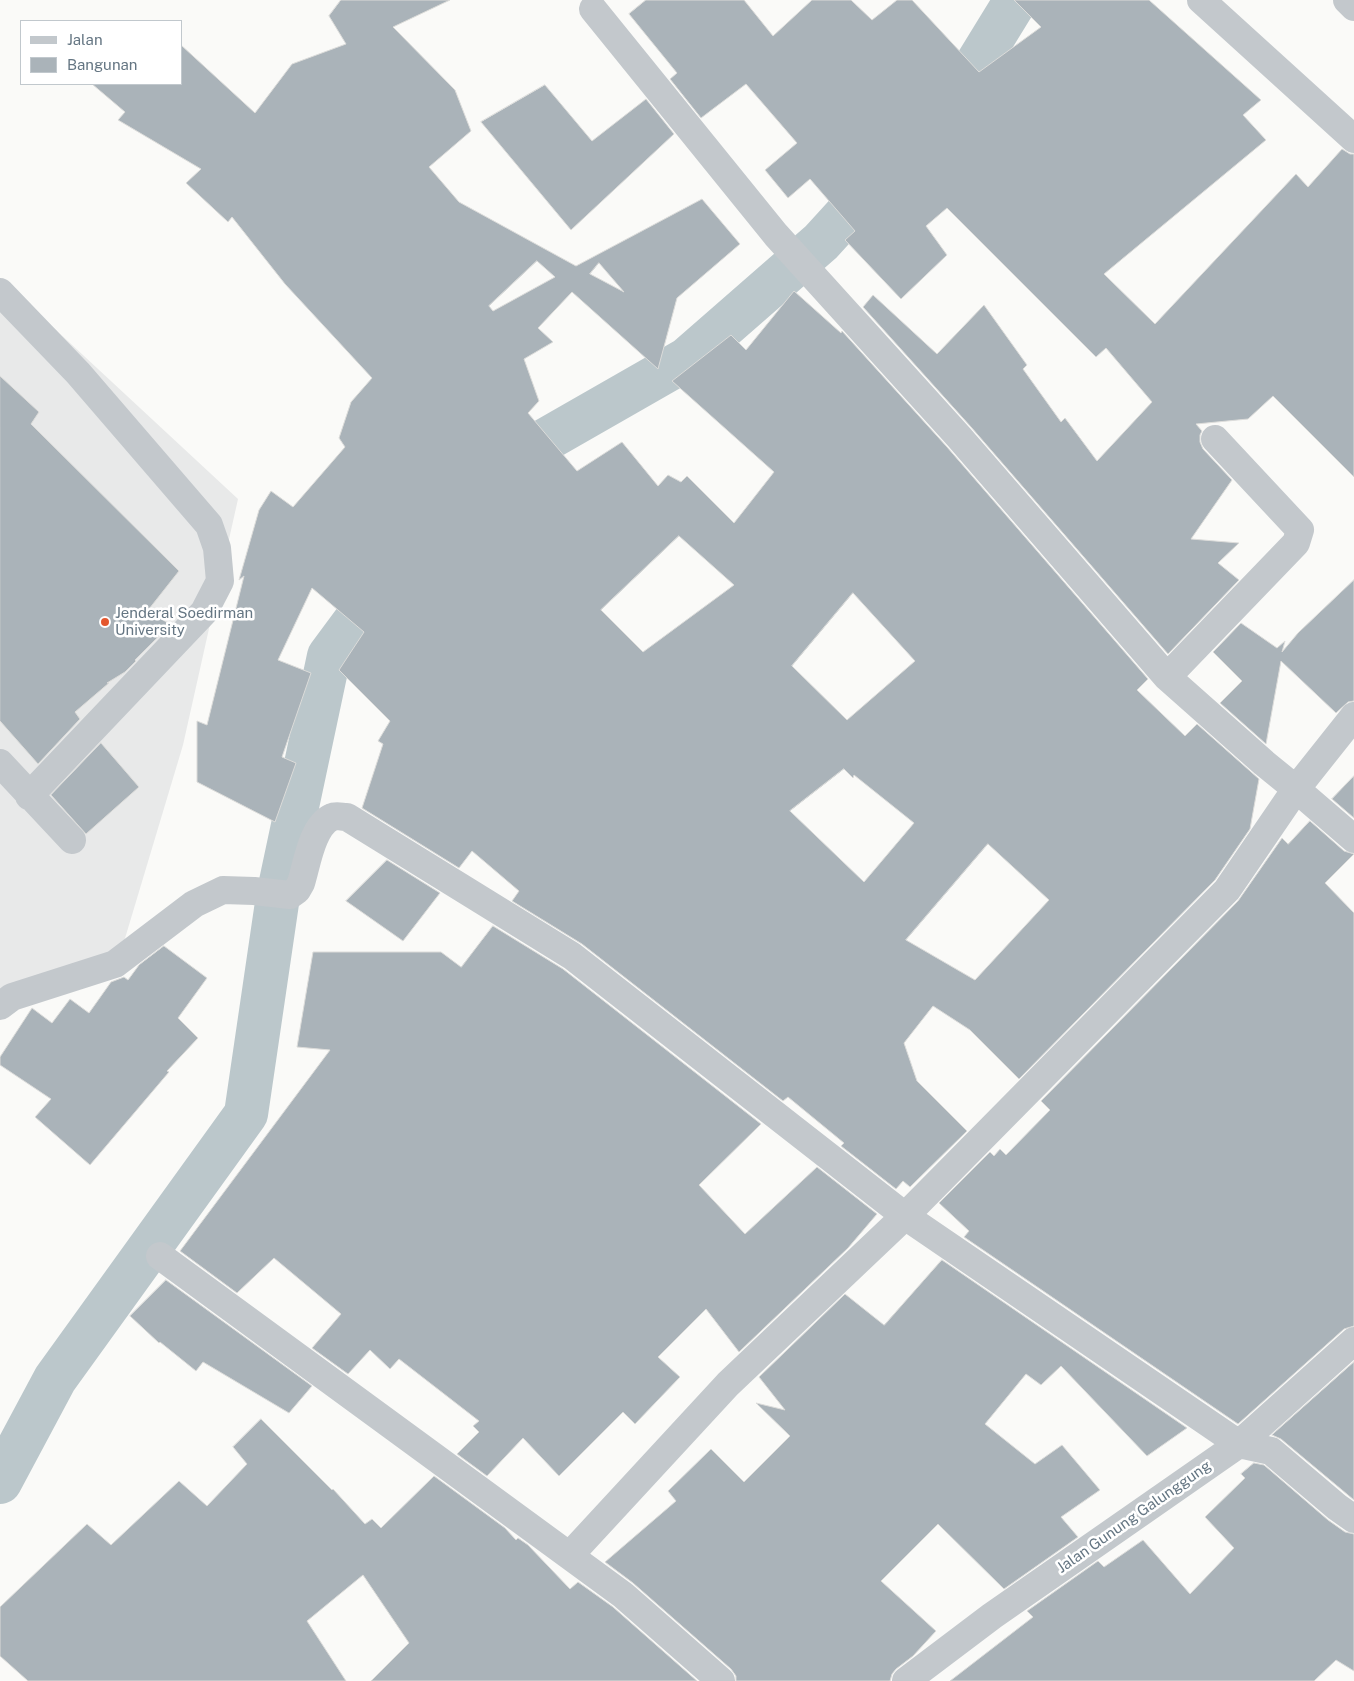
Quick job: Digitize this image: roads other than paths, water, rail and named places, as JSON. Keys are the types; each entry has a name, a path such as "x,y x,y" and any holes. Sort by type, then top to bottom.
{"street":[{"path":"1201,0 1354,138"},
{"path":"1347,0 1354,7"},
{"path":"593,9 776,235 959,437 1167,677 1354,839"},
{"path":"0,292 78,373 210,525 217,548 220,582 204,612 29,796"},
{"path":"1167,677 1296,543 1300,534 1300,530 1215,439"},
{"path":"570,1556 728,1384 905,1216 1227,890 1296,789 1354,716"},
{"path":"0,763 72,840"},
{"path":"0,1006 12,997 115,964 194,904 223,890 290,895 297,890 301,883 317,831 324,822 334,816 347,817 572,956 905,1216 1239,1444 1271,1451 1354,1519"},
{"path":"160,1256 623,1595 722,1681"},
{"name":"Jalan Gunung Galunggung","path":"906,1681 992,1616 1239,1444 1354,1341"}],"waterway":[{"path":"938,114 962,88 1016,0"},
{"path":"499,470 507,462 687,359 821,242 884,173"},
{"path":"0,1482 55,1379 246,1114 278,896 329,656 389,575"}],"place":[{"name":"Jenderal Soedirman University","path":"105,622"}]}
